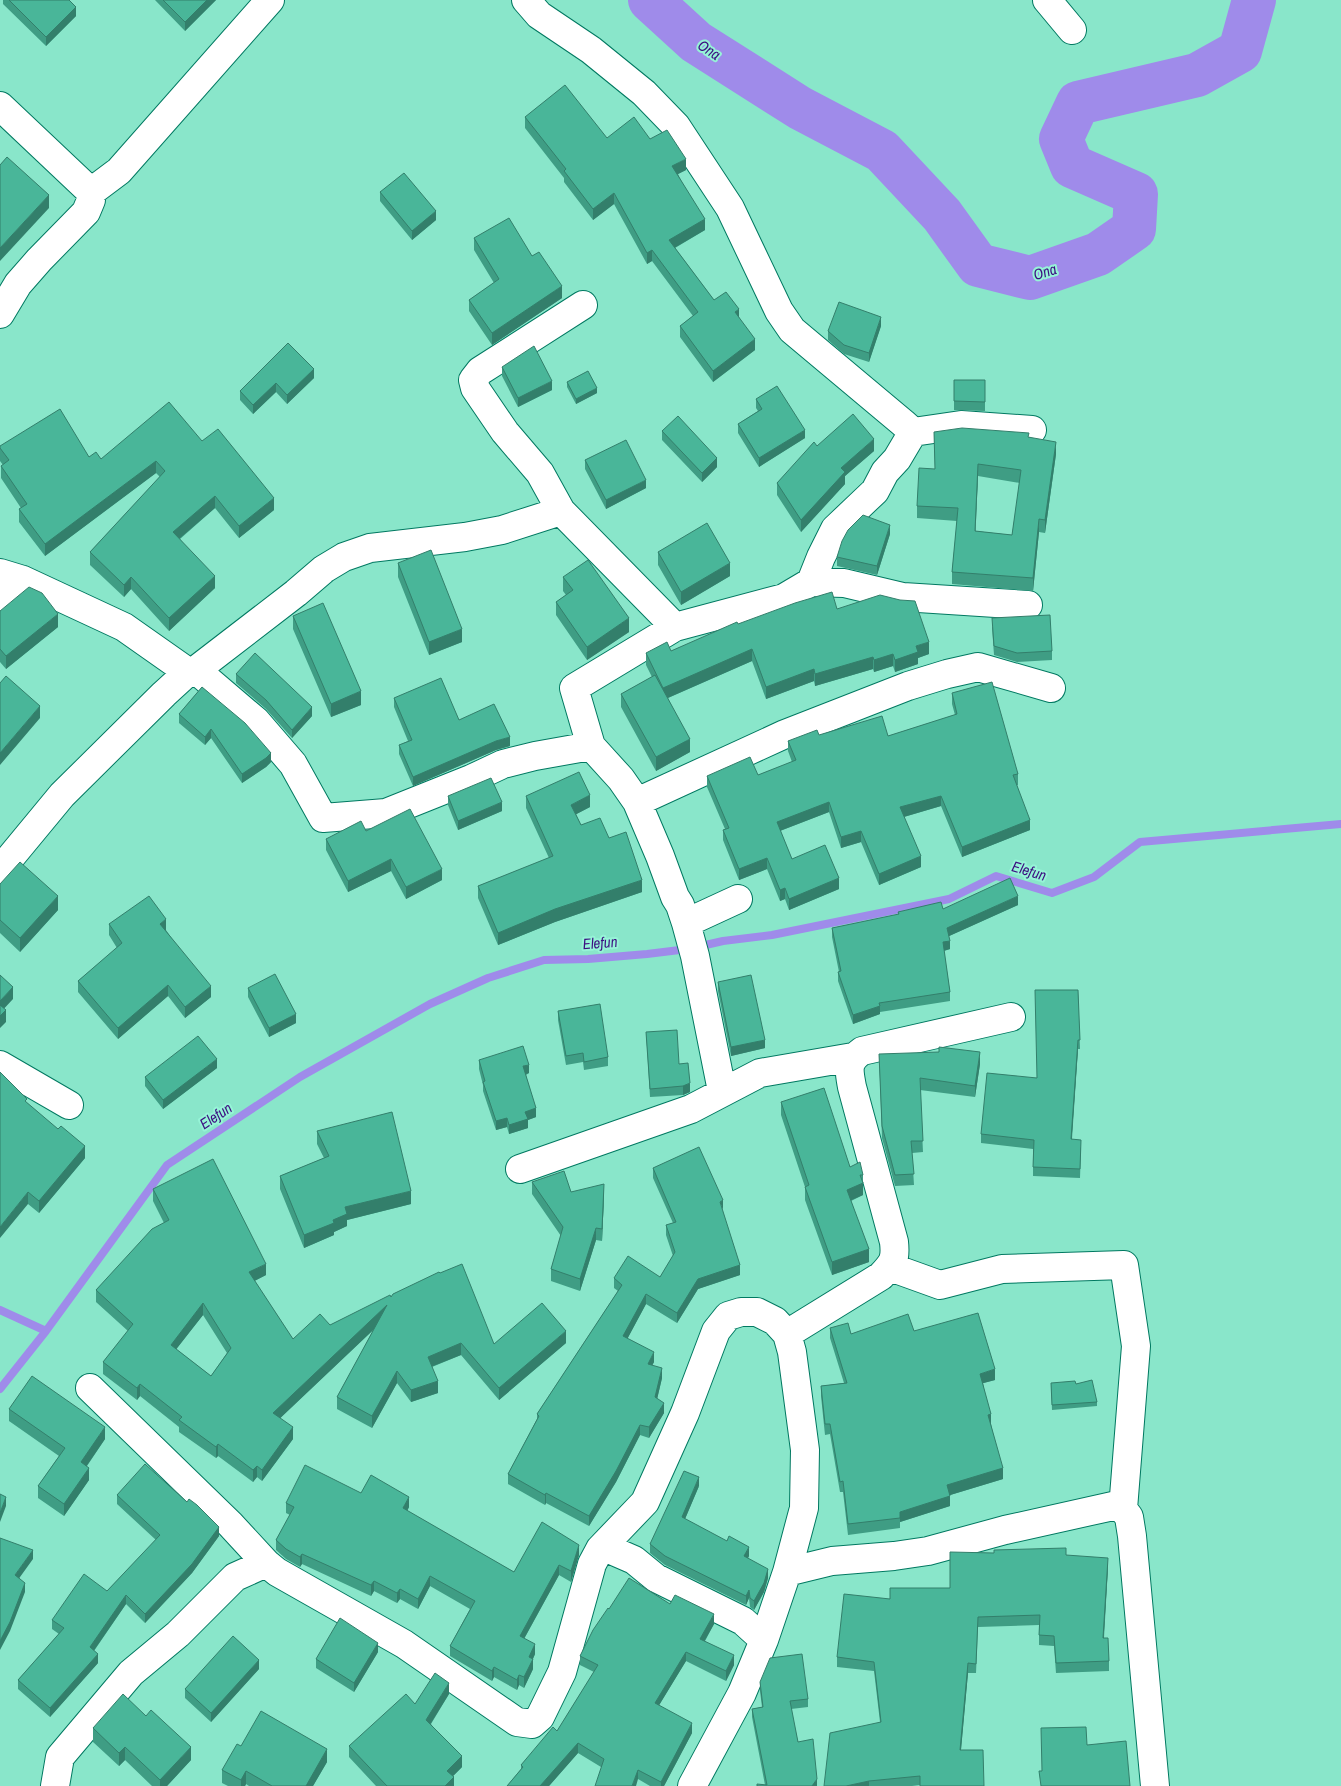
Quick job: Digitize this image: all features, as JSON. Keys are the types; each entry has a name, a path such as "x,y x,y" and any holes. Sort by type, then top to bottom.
{"street":[{"path":"91,192 119,170 270,0"},
{"path":"526,0 539,15 591,50 644,92 676,126 730,208 779,311 792,330 903,422 912,432"},
{"path":"1048,0 1072,30"},
{"path":"0,106 91,192 91,200 86,212 18,284 0,314"},
{"path":"584,305 480,371 473,380 475,388 505,432 540,473 561,511 675,627"},
{"path":"912,432 961,425 1032,430"},
{"path":"810,582 835,529 875,491 885,472 897,459 912,432"},
{"path":"0,870 62,795 164,694 296,593 324,568 344,557 370,548 465,537 502,530 561,511"},
{"path":"0,602 12,577 124,626 192,671 256,721 293,764 323,818 386,813 463,783 503,764 591,746"},
{"path":"722,1092 690,939 680,905 674,897 660,856 636,802 621,780 591,746 574,688 675,627 784,598 810,582 844,583 903,597 1028,605"},
{"path":"163,653 164,694"},
{"path":"636,802 785,734 908,686 948,674 978,667 1051,688"},
{"path":"690,939 738,899"},
{"path":"520,1169 691,1109 760,1073 853,1057 862,1051 1011,1017"},
{"path":"787,1334 881,1276 896,1257 894,1242 852,1087 849,1066 853,1057"},
{"path":"0,1065 69,1105"},
{"path":"890,1267 940,1285 1002,1269 1124,1265 1136,1346 1123,1509"},
{"path":"90,1388 277,1572 404,1644 517,1722 532,1724 540,1717 562,1672 592,1564 600,1549 645,1502 685,1413 716,1331 728,1316 741,1312 757,1312 775,1321 787,1334 792,1352 805,1450 804,1508 787,1572 764,1640 742,1693 692,1786"},
{"path":"787,1572 832,1560 894,1556 928,1550 1005,1530 1113,1506 1123,1509 1129,1517 1132,1536 1155,1786"},
{"path":"600,1549 611,1550 634,1560 656,1578 743,1621 764,1640"},
{"path":"55,1786 60,1757 131,1673 178,1634 235,1577 266,1563"}],"building":[{"path":"9,0 69,0 76,7 46,37"},
{"path":"163,0 207,0 185,22"},
{"path":"565,85 607,138 634,117 650,139 667,130 686,159 672,166 705,219 669,240 714,300 726,292 739,309 735,312 755,339 713,371 680,326 698,312 652,250 647,253 614,193 593,209 564,171 566,169 525,117"},
{"path":"7,157 49,195 0,248 0,165"},
{"path":"404,173 436,211 412,231 380,192"},
{"path":"509,218 532,256 539,252 562,286 492,333 469,300 499,279 474,238"},
{"path":"839,302 881,317 869,353 844,345 828,331"},
{"path":"288,343 314,369 287,395 276,383 253,405 240,391"},
{"path":"534,346 552,381 518,398 502,367"},
{"path":"588,371 597,388 576,399 567,382"},
{"path":"954,380 985,380 985,402 954,401"},
{"path":"777,386 805,430 759,458 738,424 762,409 756,399"},
{"path":"169,402 202,441 218,429 274,498 239,526 215,496 173,532 215,576 169,618 131,577 124,585 90,552 165,471 156,461 45,544 19,509 27,504 1,466 9,460 0,446 60,409 89,457 96,452 101,459"},
{"path":"853,414 874,439 841,468 845,472 801,520 777,483 814,442 817,446"},
{"path":"678,416 717,458 702,473 662,431"},
{"path":"962,428 1029,433 1028,437 1056,442 1045,520 1039,519 1033,578 952,572 958,508 917,506 919,468 935,469 934,432","holes":["978,464 1021,470 1012,535 975,531"]},
{"path":"626,440 646,480 606,500 585,460"},
{"path":"863,515 890,525 877,566 837,557 848,530"},
{"path":"707,523 730,563 681,592 658,552"},
{"path":"431,550 462,629 429,642 398,563"},
{"path":"588,560 629,618 587,647 556,602 573,590 563,577"},
{"path":"29,587 42,593 58,614 6,656 0,649 0,611"},
{"path":"832,592 837,609 880,595 900,600 915,601 929,642 916,646 918,652 895,660 893,654 874,660 873,657 815,674 814,669 766,687 752,649 663,688 646,653 667,642 671,651 737,622 738,624 795,603"},
{"path":"323,603 361,691 331,704 293,616"},
{"path":"1050,615 1052,651 1017,653 994,646 992,618"},
{"path":"255,653 312,707 292,730 266,700 236,674"},
{"path":"655,675 690,739 656,757 621,694"},
{"path":"6,676 40,706 0,753 0,683"},
{"path":"441,678 459,720 494,704 510,737 496,741 413,777 399,745 412,740 394,698"},
{"path":"992,682 1018,774 1013,775 1030,820 962,847 941,796 900,807 921,856 879,874 861,831 841,837 829,802 777,822 792,859 825,845 839,878 789,899 785,888 780,890 767,858 739,869 723,830 729,828 707,776 750,757 758,775 796,760 788,741 817,730 819,735 882,716 888,736 957,714 952,693"},
{"path":"202,687 245,723 271,753 242,774 211,729 205,737 179,714"},
{"path":"579,772 590,795 571,805 581,825 600,818 609,838 626,832 642,880 555,909 498,933 478,886 553,856 526,796"},
{"path":"491,778 502,802 458,821 448,796"},
{"path":"410,809 442,869 406,887 391,859 348,881 326,839 361,821 366,831"},
{"path":"20,862 58,896 20,938 0,920 0,884"},
{"path":"1010,878 1018,896 947,928 950,941 943,942 950,992 879,1003 880,1006 853,1015 838,972 841,971 832,928 899,914 898,912 941,902 943,909"},
{"path":"149,896 166,919 160,924 211,986 185,1007 168,985 118,1028 78,981 122,943 109,924"},
{"path":"275,974 296,1014 269,1028 248,988"},
{"path":"0,975 13,987 0,1001"},
{"path":"751,975 765,1040 731,1047 718,982"},
{"path":"1035,990 1078,990 1080,1040 1078,1040 1071,1139 1081,1140 1080,1169 1033,1167 1034,1140 981,1134 987,1073 1037,1078"},
{"path":"600,1004 608,1057 584,1062 583,1053 566,1056 558,1011"},
{"path":"0,1005 6,1010 0,1016"},
{"path":"677,1030 679,1064 688,1063 690,1083 683,1086 650,1089 646,1032"},
{"path":"198,1036 217,1059 163,1100 145,1077"},
{"path":"523,1046 529,1065 523,1066 536,1108 525,1112 528,1119 509,1125 507,1118 496,1121 483,1082 485,1081 479,1060"},
{"path":"939,1047 980,1052 975,1086 920,1078 923,1141 911,1141 914,1174 895,1175 882,1126 879,1054 939,1052"},
{"path":"0,1072 27,1099 25,1101 58,1129 61,1126 85,1146 39,1201 28,1192 0,1227"},
{"path":"824,1088 850,1167 860,1162 863,1175 860,1175 863,1183 847,1190 869,1249 832,1262 805,1187 809,1185 781,1102"},
{"path":"392,1112 411,1191 345,1207 347,1214 333,1220 334,1223 304,1235 280,1176 329,1156 317,1131"},
{"path":"699,1147 723,1200 720,1202 740,1265 698,1279 677,1313 646,1294 623,1336 654,1352 648,1364 662,1368 655,1397 664,1403 649,1427 640,1425 616,1471 589,1516 546,1493 545,1495 508,1474 539,1416 537,1414 622,1285 614,1278 628,1256 660,1277 675,1252 666,1225 676,1222 653,1168"},
{"path":"213,1159 266,1264 249,1272 293,1339 320,1314 330,1325 439,1272 462,1264 494,1344 542,1303 566,1331 499,1388 461,1343 428,1357 438,1381 411,1390 397,1371 372,1416 337,1397 387,1305 273,1413 293,1427 262,1470 257,1466 253,1470 218,1444 216,1447 179,1420 182,1417 140,1384 137,1388 103,1362 133,1324 96,1290 152,1229 169,1220 153,1189","holes":["203,1303 231,1348 211,1376 171,1345"]},
{"path":"564,1171 571,1192 604,1184 602,1229 596,1228 580,1279 551,1269 563,1227 532,1182"},
{"path":"978,1313 995,1369 980,1374 991,1414 988,1415 1003,1468 947,1485 950,1496 900,1512 900,1518 848,1524 843,1481 840,1482 830,1424 825,1424 821,1386 847,1383 830,1328 848,1323 851,1334 908,1314 914,1331"},
{"path":"32,1376 105,1427 81,1462 89,1468 64,1504 38,1486 65,1448 9,1409"},
{"path":"1092,1380 1097,1402 1052,1405 1051,1383 1075,1381 1076,1384"},
{"path":"145,1464 187,1502 189,1499 197,1505 219,1527 192,1564 145,1614 126,1595 90,1647 98,1654 50,1708 18,1680 64,1628 52,1620 84,1574 107,1591 160,1535 117,1495"},
{"path":"305,1465 361,1493 371,1475 409,1497 403,1508 514,1572 542,1522 579,1545 571,1571 559,1565 520,1636 535,1644 529,1657 533,1659 524,1677 519,1675 517,1680 494,1667 492,1671 450,1646 475,1601 430,1576 418,1599 400,1589 397,1593 374,1581 371,1585 302,1554 300,1557 286,1549 276,1540 294,1507 286,1503"},
{"path":"684,1471 699,1477 682,1517 727,1541 729,1536 749,1547 744,1556 768,1569 764,1583 754,1601 750,1598 749,1590 746,1596 665,1556 650,1544"},
{"path":"0,1494 6,1497 0,1513"},
{"path":"0,1538 33,1550 15,1575 25,1583 10,1622 0,1641"},
{"path":"1066,1548 1066,1555 1108,1558 1103,1638 1108,1638 1109,1661 1056,1663 1054,1636 1039,1635 1040,1615 978,1617 976,1664 968,1663 960,1750 983,1750 984,1786 920,1786 920,1776 869,1781 846,1786 824,1786 830,1733 881,1722 874,1662 837,1657 844,1594 890,1599 890,1588 950,1588 950,1552 994,1553 994,1550"},
{"path":"629,1578 670,1604 675,1595 714,1614 700,1639 734,1655 726,1671 686,1652 655,1703 692,1723 661,1782 638,1770 632,1786 595,1786 604,1759 578,1743 540,1786 507,1786 523,1767 521,1765 553,1727 557,1731 598,1665 580,1656 593,1630"},
{"path":"340,1618 378,1643 354,1683 316,1659"},
{"path":"233,1636 259,1660 211,1713 185,1689"},
{"path":"802,1654 808,1699 790,1701 798,1742 813,1739 817,1779 812,1786 757,1786 757,1784 767,1785 752,1709 763,1707 760,1682 770,1658"},
{"path":"435,1673 449,1683 426,1720 462,1756 447,1771 454,1777 445,1786 387,1786 349,1746 406,1694 415,1704"},
{"path":"123,1694 146,1716 151,1710 191,1747 160,1780 125,1747 119,1753 93,1728"},
{"path":"261,1711 327,1749 306,1786 272,1786 246,1771 241,1780 222,1770 237,1744 241,1746"},
{"path":"1086,1727 1087,1745 1126,1741 1130,1786 1041,1786 1039,1771 1042,1771 1041,1728"}],"waterway":[{"name":"Ona","path":"650,0 696,42 800,108 882,151 942,215 978,265 1030,278 1098,254 1134,229 1136,194 1072,166 1061,139 1078,103 1197,75 1240,51 1254,0"},
{"name":"Elefun","path":"0,1389 46,1331 167,1165 300,1077 430,1004 488,978 544,960 588,959 647,954 772,935 949,899 996,876 1052,893 1094,877 1140,842 1341,824"},
{"path":"0,1310 46,1331"}]}
